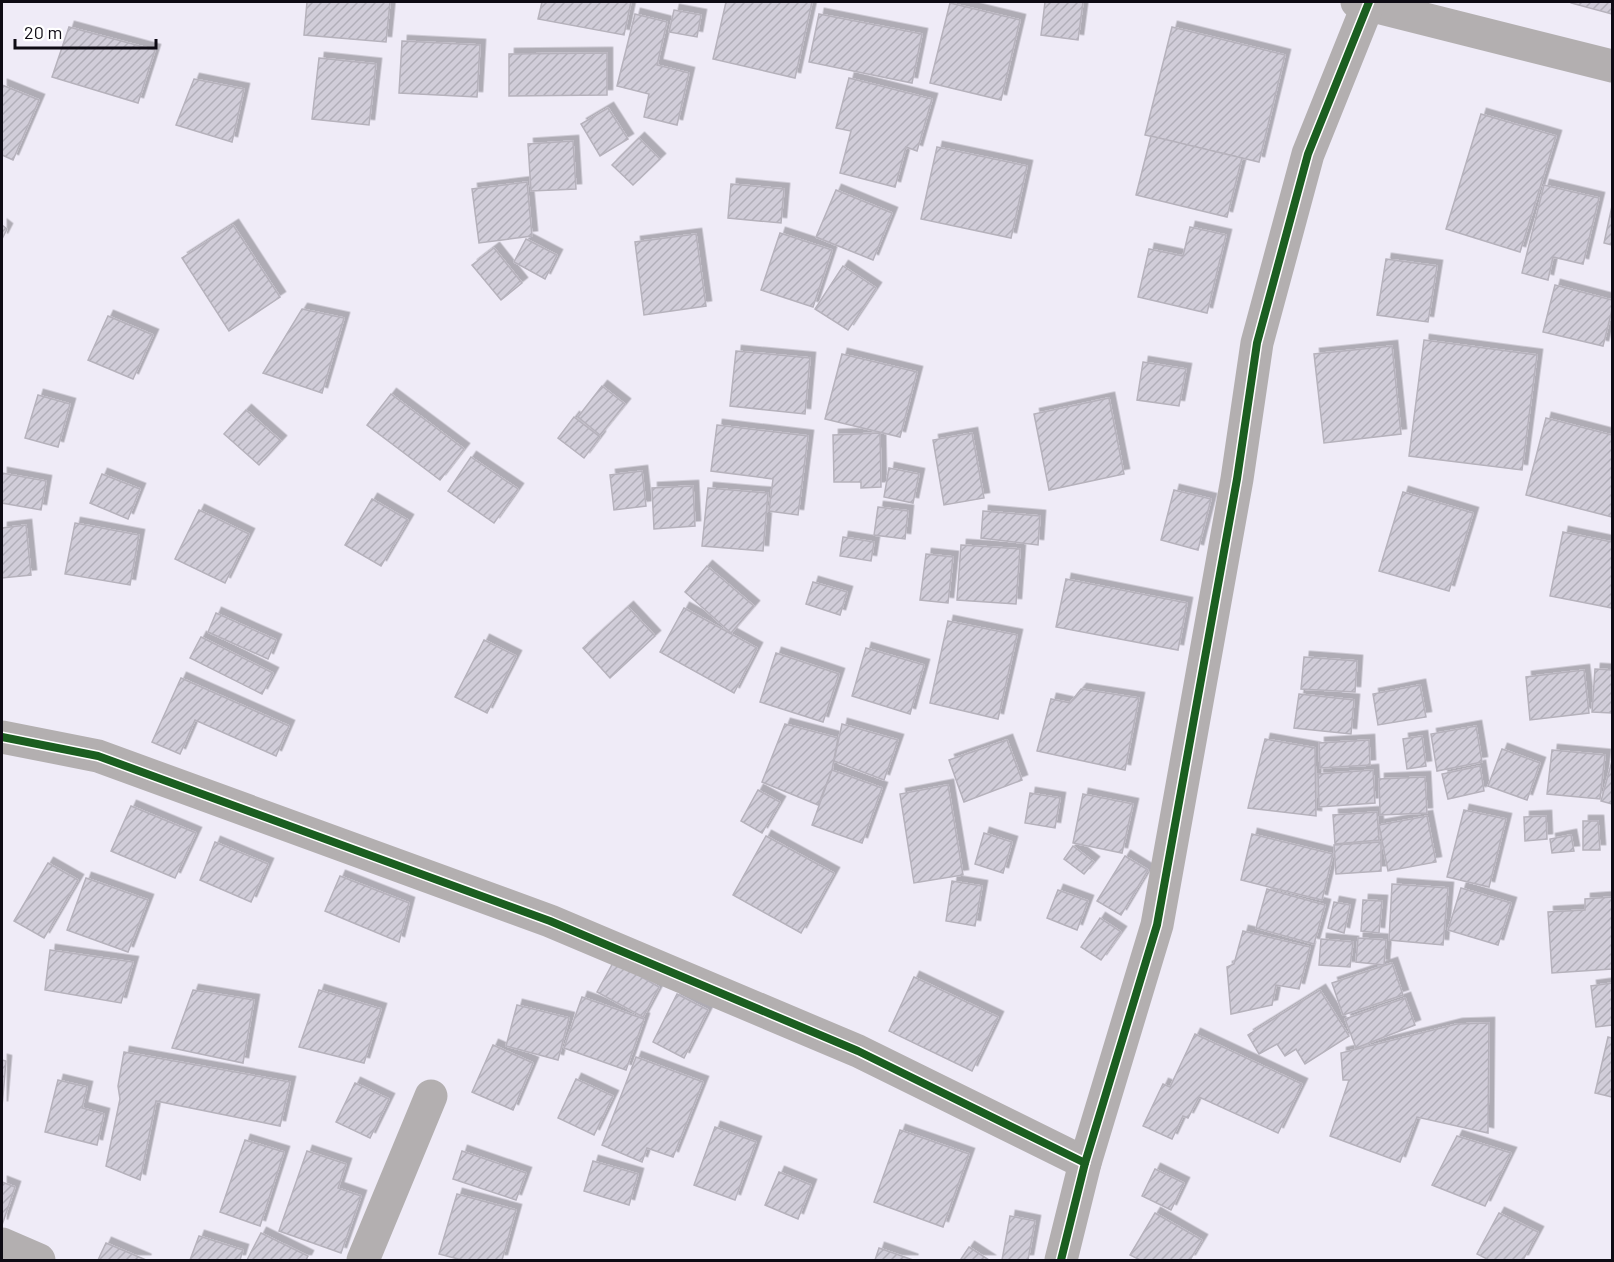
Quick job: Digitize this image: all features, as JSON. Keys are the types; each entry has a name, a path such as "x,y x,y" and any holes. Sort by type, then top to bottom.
{"street":[{"path":"1061,1260 1085,1163 1157,925 1237,479 1257,343 1308,154 1365,2 1612,66"},
{"path":"2,737 98,756 550,921 858,1052 1085,1163"},
{"path":"363,1260 431,1096"},
{"path":"2,1244 39,1260"}],"building":[{"path":"307,2 390,2 386,42 304,35"},
{"path":"542,2 631,2 624,35 538,19"},
{"path":"726,2 812,2 795,78 713,59"},
{"path":"1045,2 1083,2 1078,40 1041,35"},
{"path":"1612,2 1612,14 1571,3"},
{"path":"950,3 1020,20 1001,100 930,83"},
{"path":"674,10 701,15 697,37 669,32"},
{"path":"635,14 667,22 657,65 689,73 677,125 644,117 649,94 617,86"},
{"path":"819,14 922,34 912,83 809,62"},
{"path":"69,27 155,50 138,103 52,77"},
{"path":"1172,27 1285,55 1259,162 1145,135"},
{"path":"402,41 480,45 477,97 399,93"},
{"path":"607,53 607,95 509,96 509,54"},
{"path":"319,58 376,64 369,125 312,119"},
{"path":"849,78 932,99 917,151 906,147 895,187 840,173 851,131 836,128"},
{"path":"194,79 244,89 232,142 176,125"},
{"path":"2,85 39,100 13,160 2,155"},
{"path":"608,108 628,139 600,156 581,124"},
{"path":"1481,114 1556,136 1520,252 1446,229"},
{"path":"1151,136 1242,158 1227,217 1136,195"},
{"path":"639,138 660,159 633,185 612,165"},
{"path":"573,141 576,189 531,191 528,144"},
{"path":"937,147 1027,166 1011,238 921,219"},
{"path":"527,182 532,236 479,243 472,189"},
{"path":"731,184 784,189 781,223 728,218"},
{"path":"1544,185 1599,198 1583,264 1553,257 1548,280 1522,273"},
{"path":"836,190 892,213 873,260 816,237"},
{"path":"1612,206 1612,245 1604,243"},
{"path":"2,225 7,229 2,239"},
{"path":"233,225 280,297 229,331 182,258"},
{"path":"1190,227 1226,235 1207,313 1138,297 1149,249 1183,256"},
{"path":"780,233 832,250 813,307 761,290"},
{"path":"696,234 706,306 644,315 635,242"},
{"path":"526,239 557,255 545,279 514,262"},
{"path":"494,248 522,283 501,300 472,265"},
{"path":"1386,259 1437,266 1428,322 1377,315"},
{"path":"843,266 876,288 848,330 815,309"},
{"path":"1555,285 1612,300 1612,310 1603,346 1543,332"},
{"path":"302,309 344,318 322,393 263,373"},
{"path":"108,316 153,335 133,379 88,360"},
{"path":"1424,340 1537,355 1522,470 1409,456"},
{"path":"1392,346 1401,434 1324,443 1314,354"},
{"path":"736,351 810,358 805,414 730,406"},
{"path":"842,354 917,372 900,437 825,419"},
{"path":"1143,362 1186,369 1179,406 1137,400"},
{"path":"602,386 625,404 600,435 578,417"},
{"path":"391,394 464,449 440,480 367,425"},
{"path":"38,395 70,404 58,447 25,438"},
{"path":"1109,398 1124,474 1049,490 1034,414"},
{"path":"246,410 281,441 259,465 224,434"},
{"path":"574,417 600,437 584,458 558,438"},
{"path":"1546,418 1612,435 1612,517 1526,495"},
{"path":"717,425 808,436 798,515 769,511 773,479 711,471"},
{"path":"880,433 881,487 861,488 861,482 834,482 833,435"},
{"path":"972,433 984,498 944,505 933,440"},
{"path":"471,457 518,489 494,523 448,491"},
{"path":"889,468 919,474 913,503 884,497"},
{"path":"642,471 646,506 614,510 610,475"},
{"path":"2,473 46,481 41,510 2,503"},
{"path":"102,474 140,489 128,519 90,503"},
{"path":"693,486 695,526 654,529 652,488"},
{"path":"708,488 768,493 763,551 702,546"},
{"path":"1174,490 1211,499 1198,550 1161,540"},
{"path":"1403,492 1473,513 1449,591 1379,571"},
{"path":"372,499 408,520 381,566 345,545"},
{"path":"878,507 908,511 905,539 874,535"},
{"path":"199,510 249,534 225,583 175,559"},
{"path":"983,511 1040,516 1038,545 981,538"},
{"path":"75,523 139,535 130,585 65,574"},
{"path":"26,525 31,575 2,578 2,528"},
{"path":"1563,532 1612,542 1612,608 1550,596"},
{"path":"843,537 874,542 871,561 840,556"},
{"path":"961,545 1020,549 1016,604 957,600"},
{"path":"926,554 953,557 948,603 920,600"},
{"path":"707,566 754,606 731,633 685,592"},
{"path":"1066,579 1187,603 1178,650 1056,627"},
{"path":"813,582 847,592 840,615 806,604"},
{"path":"628,607 655,636 610,678 583,648"},
{"path":"684,608 757,648 734,693 660,652"},
{"path":"216,613 276,640 268,659 208,632"},
{"path":"948,621 1017,635 998,719 930,703"},
{"path":"201,637 273,673 262,694 190,658"},
{"path":"484,640 516,656 487,713 455,697"},
{"path":"866,648 924,665 910,714 852,696"},
{"path":"776,653 839,674 823,722 760,702"},
{"path":"1304,657 1357,661 1355,692 1301,689"},
{"path":"1595,669 1612,670 1612,713 1592,712"},
{"path":"1584,670 1589,713 1530,720 1526,677"},
{"path":"181,678 289,726 276,756 195,720 180,754 152,742"},
{"path":"1420,685 1426,717 1378,725 1373,694"},
{"path":"1081,689 1139,698 1125,770 1037,751 1051,699 1070,703"},
{"path":"1299,694 1354,700 1351,734 1294,728"},
{"path":"785,724 838,738 832,770 818,805 762,782"},
{"path":"842,724 898,740 884,780 834,761"},
{"path":"1476,726 1482,762 1437,771 1431,734"},
{"path":"1422,736 1426,766 1407,769 1403,739"},
{"path":"1265,739 1315,748 1316,816 1248,808"},
{"path":"1007,740 1022,780 964,802 949,760"},
{"path":"1369,740 1370,765 1320,768 1319,743"},
{"path":"1502,749 1540,763 1527,800 1488,786"},
{"path":"1552,750 1605,755 1600,799 1547,794"},
{"path":"1612,761 1612,804 1601,801"},
{"path":"1480,766 1484,791 1448,799 1442,774"},
{"path":"832,770 882,788 862,843 812,825"},
{"path":"1373,770 1375,803 1319,807 1318,774"},
{"path":"1425,777 1427,813 1380,815 1379,779"},
{"path":"948,785 963,875 914,883 900,794"},
{"path":"758,790 780,802 762,833 741,821"},
{"path":"1030,793 1060,798 1055,828 1025,823"},
{"path":"1083,794 1133,804 1122,853 1073,843"},
{"path":"131,806 196,833 175,878 111,851"},
{"path":"1464,810 1506,819 1489,887 1447,877"},
{"path":"1377,812 1379,840 1335,844 1333,815"},
{"path":"1427,816 1436,862 1388,871 1379,825"},
{"path":"1546,816 1547,839 1525,841 1524,817"},
{"path":"1583,821 1598,821 1600,850 1583,850"},
{"path":"984,833 1012,842 1003,873 975,864"},
{"path":"1252,834 1333,854 1322,900 1241,880"},
{"path":"1571,835 1574,851 1552,853 1550,839"},
{"path":"766,836 834,873 801,933 733,895"},
{"path":"215,842 268,864 251,902 200,880"},
{"path":"1381,842 1381,871 1336,874 1334,845"},
{"path":"1073,846 1094,862 1084,874 1064,859"},
{"path":"1125,856 1148,870 1121,915 1097,901"},
{"path":"48,863 78,880 44,938 14,921"},
{"path":"340,876 409,903 399,942 325,911"},
{"path":"86,878 148,900 128,952 67,930"},
{"path":"952,881 982,886 975,926 946,921"},
{"path":"1392,884 1448,888 1443,945 1389,940"},
{"path":"1461,888 1511,903 1498,945 1448,930"},
{"path":"1267,889 1325,905 1314,944 1256,928"},
{"path":"1058,890 1088,901 1077,930 1047,918"},
{"path":"1612,897 1612,969 1552,973 1548,912 1585,910 1585,899"},
{"path":"1363,900 1382,901 1379,933 1361,931"},
{"path":"1334,902 1350,905 1344,933 1328,928"},
{"path":"1100,918 1121,932 1101,960 1081,947"},
{"path":"1243,931 1310,947 1299,989 1276,985 1272,1005 1231,1014 1227,967 1234,964"},
{"path":"1358,938 1386,940 1384,965 1356,962"},
{"path":"1321,939 1353,942 1350,967 1319,965"},
{"path":"50,950 133,962 121,1003 45,990"},
{"path":"614,961 659,987 643,1017 597,992"},
{"path":"1392,963 1403,995 1343,1015 1332,983"},
{"path":"914,977 998,1017 972,1071 889,1031"},
{"path":"1612,983 1612,1025 1596,1027 1591,986"},
{"path":"193,990 254,1000 243,1063 172,1048"},
{"path":"319,990 381,1009 364,1063 299,1047"},
{"path":"1320,990 1349,1036 1305,1064 1296,1049 1285,1056 1277,1044 1259,1054 1248,1035"},
{"path":"677,994 708,1010 684,1058 653,1042"},
{"path":"582,997 644,1019 626,1070 564,1048"},
{"path":"1405,998 1415,1025 1356,1048 1345,1019"},
{"path":"517,1005 569,1018 558,1060 506,1046"},
{"path":"1489,1023 1488,1133 1417,1117 1400,1162 1330,1136 1349,1080 1343,1080 1341,1053 1457,1024"},
{"path":"1195,1034 1302,1084 1278,1133 1199,1097 1188,1118 1183,1116 1172,1139 1143,1126 1163,1084 1170,1087"},
{"path":"1608,1037 1612,1038 1612,1097 1595,1093"},
{"path":"493,1045 533,1063 513,1110 472,1092"},
{"path":"124,1052 290,1082 280,1126 156,1101 140,1180 106,1166 120,1099 118,1086"},
{"path":"636,1057 703,1082 673,1157 647,1148 642,1162 602,1145"},
{"path":"2,1060 6,1061 2,1107"},
{"path":"576,1079 613,1096 594,1135 558,1118"},
{"path":"58,1080 87,1087 82,1108 104,1114 97,1145 45,1132"},
{"path":"355,1083 389,1099 370,1138 336,1122"},
{"path":"715,1127 756,1142 735,1200 694,1185"},
{"path":"900,1130 969,1154 943,1227 874,1202"},
{"path":"1457,1136 1511,1153 1485,1206 1432,1185"},
{"path":"245,1140 284,1152 260,1226 220,1212"},
{"path":"307,1151 346,1164 338,1188 361,1196 341,1253 279,1231"},
{"path":"462,1151 526,1173 516,1200 453,1179"},
{"path":"593,1161 638,1174 629,1205 584,1191"},
{"path":"1155,1169 1184,1183 1171,1210 1142,1196"},
{"path":"779,1172 811,1185 798,1219 765,1205"},
{"path":"2,1182 15,1187 2,1225"},
{"path":"457,1194 516,1210 502,1260 462,1260 439,1254"},
{"path":"1155,1213 1202,1240 1190,1260 1140,1260 1130,1255"},
{"path":"1499,1213 1538,1232 1523,1260 1489,1260 1477,1254"},
{"path":"1010,1216 1035,1221 1028,1260 1002,1260"},
{"path":"261,1233 308,1256 306,1260 247,1260"},
{"path":"199,1236 243,1250 240,1260 190,1260"},
{"path":"106,1243 146,1260 98,1260"},
{"path":"969,1247 989,1260 961,1259"},
{"path":"879,1248 913,1260 875,1260"}],"cycle path":[{"path":"1061,1260 1085,1163 1157,925 1237,479 1257,343 1308,154 1369,2"},
{"path":"2,737 98,756 550,921 858,1051 1085,1163"}]}
